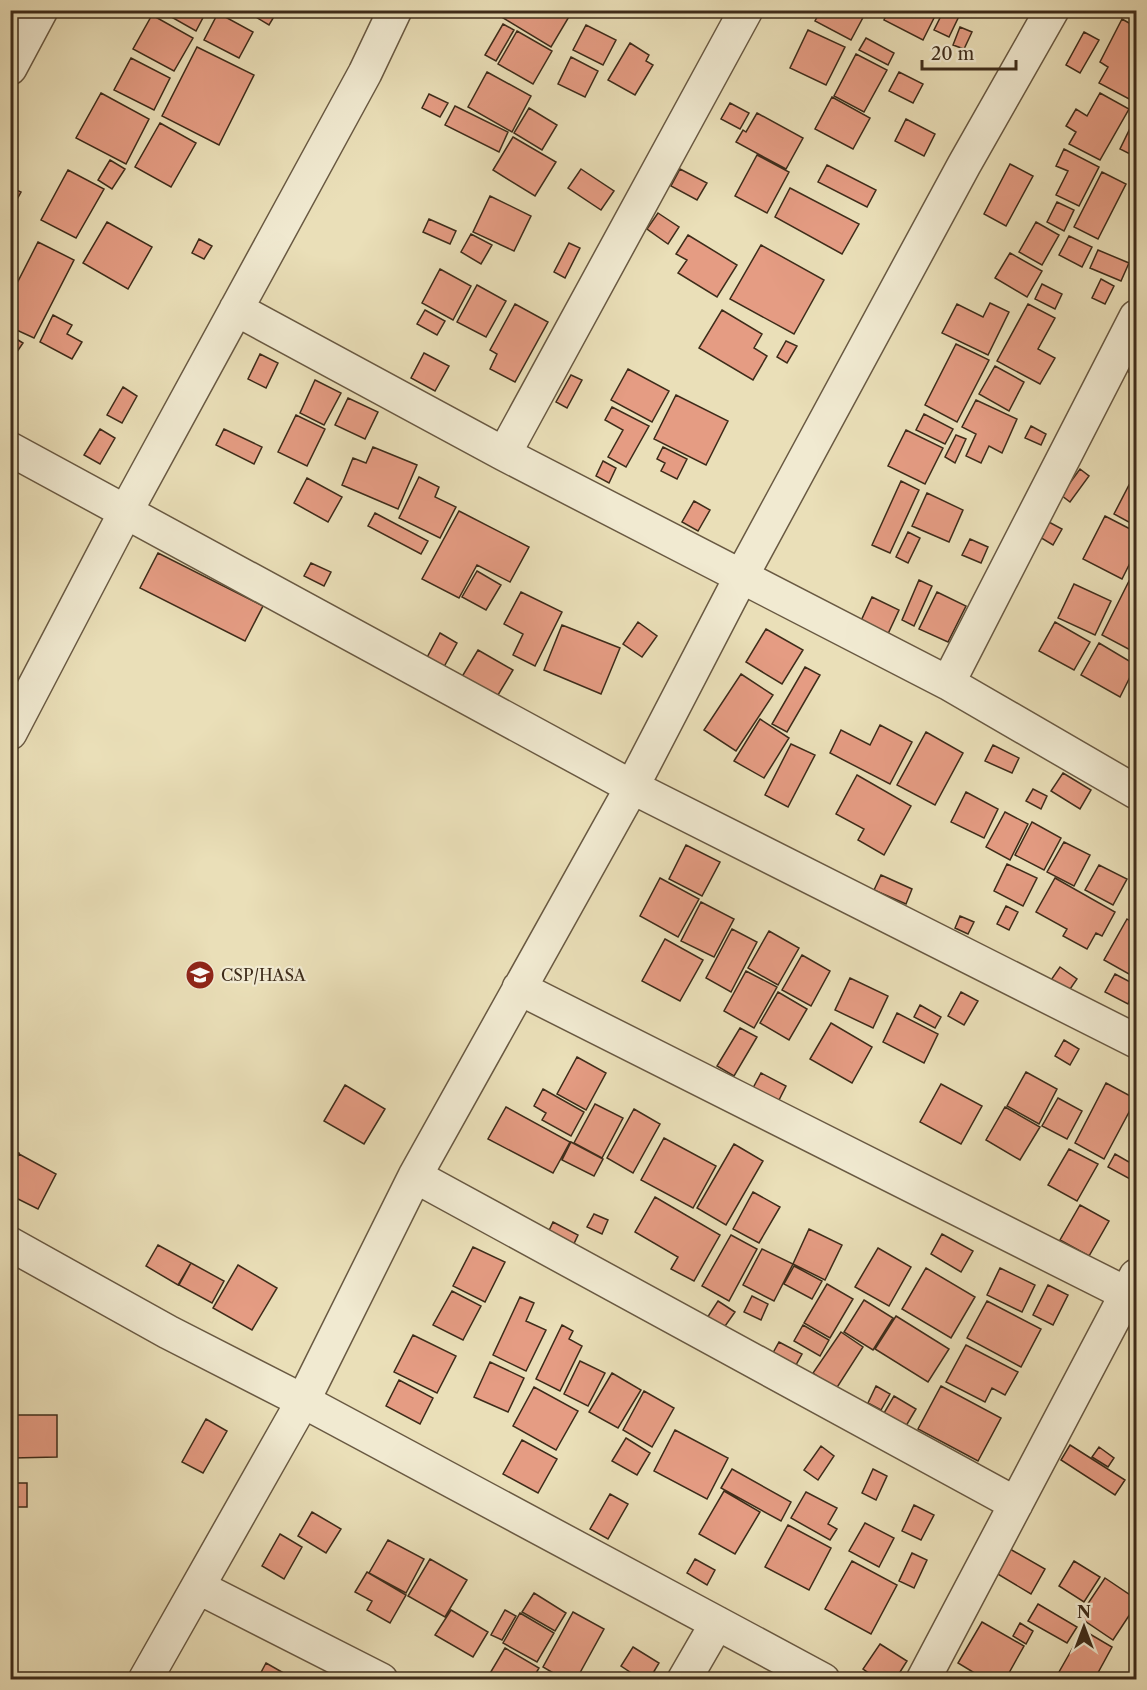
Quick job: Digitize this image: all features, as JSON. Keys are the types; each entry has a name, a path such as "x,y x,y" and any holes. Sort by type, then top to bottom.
{"street":[{"path":"10,68 40,10"},
{"path":"10,733 125,513 365,73 395,10"},
{"path":"504,454 746,10"},
{"path":"145,1680 303,1401 415,1176 632,787 741,577 964,165 1052,10"},
{"path":"236,309 504,454 948,683 1137,792"},
{"path":"948,683 1137,317"},
{"path":"10,449 632,787 1137,1041"},
{"path":"519,988 1132,1285 923,1680"},
{"path":"415,1176 1016,1504"},
{"path":"10,1244 168,1332 303,1401 823,1680"},
{"path":"198,1587 381,1680"},
{"path":"684,1680 717,1623"}],"building":[{"path":"159,10 207,10 196,31"},
{"path":"244,10 278,10 269,25"},
{"path":"497,10 573,10 551,47 495,13"},
{"path":"821,10 867,10 851,40 815,21"},
{"path":"889,10 938,10 923,40 884,20"},
{"path":"944,10 962,10 949,37 934,30"},
{"path":"218,13 253,32 239,58 204,40"},
{"path":"152,15 193,38 174,71 133,49"},
{"path":"1122,19 1136,27 1136,91 1131,100 1099,83 1108,67 1100,62"},
{"path":"503,24 514,30 496,61 485,55"},
{"path":"586,25 616,40 603,65 573,50"},
{"path":"960,27 972,32 964,49 953,45"},
{"path":"808,30 845,47 826,85 790,68"},
{"path":"517,31 552,51 533,84 498,64"},
{"path":"1084,32 1099,40 1080,73 1066,65"},
{"path":"866,38 894,53 888,65 859,50"},
{"path":"630,43 649,55 646,61 653,65 635,95 608,80"},
{"path":"197,47 254,75 219,145 162,116"},
{"path":"856,54 887,70 864,112 834,96"},
{"path":"571,57 598,71 585,97 558,84"},
{"path":"131,58 170,78 154,110 114,90"},
{"path":"487,72 531,96 512,132 468,107"},
{"path":"899,72 923,84 913,103 889,91"},
{"path":"101,93 149,119 126,164 76,138"},
{"path":"1100,93 1129,109 1100,160 1069,144 1076,132 1066,126 1076,109 1087,116"},
{"path":"429,94 448,103 440,117 422,108"},
{"path":"832,97 870,118 853,149 815,129"},
{"path":"730,103 749,113 740,129 721,119"},
{"path":"455,106 508,132 499,152 445,125"},
{"path":"529,108 557,125 542,150 514,133"},
{"path":"757,113 803,138 786,169 736,142 743,130 746,132"},
{"path":"1136,116 1136,157 1120,149"},
{"path":"906,119 935,134 924,156 895,141"},
{"path":"160,123 196,143 171,187 135,167"},
{"path":"513,137 556,162 535,196 493,170"},
{"path":"1064,149 1099,167 1079,206 1056,195 1068,171 1056,166"},
{"path":"757,155 789,172 767,213 735,196"},
{"path":"110,160 125,169 112,189 98,180"},
{"path":"1010,164 1033,176 1006,226 984,214"},
{"path":"827,165 876,190 867,207 818,182"},
{"path":"581,169 614,191 601,210 568,188"},
{"path":"680,169 707,183 697,200 671,186"},
{"path":"68,170 104,189 76,238 41,220"},
{"path":"1102,172 1126,184 1098,239 1074,227"},
{"path":"10,187 21,192 10,212"},
{"path":"790,188 859,224 842,254 775,217"},
{"path":"490,196 531,216 514,251 473,232"},
{"path":"1057,202 1074,210 1064,231 1047,222"},
{"path":"658,213 679,227 668,244 647,229"},
{"path":"429,219 456,231 450,244 423,232"},
{"path":"107,222 152,247 128,289 83,263"},
{"path":"1036,222 1059,235 1042,265 1019,252"},
{"path":"471,234 492,245 481,264 461,252"},
{"path":"688,235 737,265 717,297 678,273 687,260 676,254"},
{"path":"1069,236 1092,247 1082,267 1059,255"},
{"path":"199,239 212,246 204,259 192,253"},
{"path":"38,242 74,260 34,338 10,327 10,297"},
{"path":"569,243 580,248 565,278 554,272"},
{"path":"761,245 824,280 794,334 730,299"},
{"path":"1098,250 1129,263 1121,281 1090,268"},
{"path":"1010,253 1042,271 1027,297 995,278"},
{"path":"440,269 471,286 453,320 422,303"},
{"path":"1101,279 1114,286 1105,304 1092,298"},
{"path":"1042,284 1062,294 1055,309 1035,299"},
{"path":"477,285 506,301 486,337 457,322"},
{"path":"990,303 1009,312 988,355 942,333 957,304 983,317"},
{"path":"515,304 548,322 515,382 490,369 497,354 490,350"},
{"path":"1028,304 1055,318 1038,349 1055,358 1040,384 997,361"},
{"path":"425,310 445,321 437,335 417,324"},
{"path":"722,310 762,334 754,348 767,356 753,380 699,348"},
{"path":"53,315 72,325 67,334 82,342 72,359 40,342"},
{"path":"10,335 23,343 10,362"},
{"path":"786,341 797,346 787,363 777,357"},
{"path":"956,344 989,360 957,422 925,405"},
{"path":"424,353 449,366 435,391 411,378"},
{"path":"260,354 278,363 266,388 248,379"},
{"path":"1136,359 1136,377 1129,372"},
{"path":"995,366 1024,382 1009,411 979,394"},
{"path":"628,369 669,391 652,422 611,400"},
{"path":"571,375 582,380 567,408 556,402"},
{"path":"315,380 341,393 324,425 300,413"},
{"path":"123,387 137,396 122,423 107,415"},
{"path":"676,395 728,421 706,465 654,439"},
{"path":"348,398 378,412 365,439 335,425"},
{"path":"976,400 1017,419 1002,453 989,446 981,463 966,456 976,434 962,427"},
{"path":"612,407 649,426 626,467 608,457 623,430 605,420"},
{"path":"924,414 953,429 945,444 916,430"},
{"path":"296,415 325,429 307,466 278,452"},
{"path":"1031,426 1046,434 1041,445 1025,438"},
{"path":"100,429 115,438 100,464 84,455"},
{"path":"224,429 262,447 254,464 216,445"},
{"path":"906,430 943,448 925,484 888,466"},
{"path":"956,435 966,439 955,463 945,457"},
{"path":"373,447 417,465 398,509 342,485 353,458 366,463"},
{"path":"663,447 687,459 677,479 661,471 665,463 657,459"},
{"path":"603,461 616,468 609,483 596,476"},
{"path":"1080,469 1089,476 1070,502 1061,495"},
{"path":"419,477 439,487 435,497 456,507 440,538 399,518"},
{"path":"307,478 342,497 328,522 294,503"},
{"path":"901,481 919,490 890,553 872,545"},
{"path":"1129,485 1136,488 1136,526 1114,514"},
{"path":"927,493 963,510 949,542 912,526"},
{"path":"694,501 710,510 698,531 682,522"},
{"path":"459,511 529,547 510,582 477,565 459,598 422,579"},
{"path":"375,513 428,541 421,554 368,526"},
{"path":"1105,516 1136,532 1136,551 1122,579 1083,559"},
{"path":"1047,521 1062,529 1053,545 1038,536"},
{"path":"908,532 920,538 908,563 896,557"},
{"path":"970,539 988,547 981,563 962,555"},
{"path":"158,553 263,606 245,641 140,588"},
{"path":"311,563 331,572 324,586 304,576"},
{"path":"477,571 501,585 486,610 462,597"},
{"path":"919,580 932,586 914,626 902,620"},
{"path":"1129,581 1136,585 1136,653 1102,635"},
{"path":"1074,584 1111,601 1095,635 1058,618"},
{"path":"521,592 562,612 535,666 513,655 523,634 504,624"},
{"path":"937,592 966,606 948,642 919,629"},
{"path":"872,597 899,610 887,636 860,623"},
{"path":"638,622 657,636 642,657 623,644"},
{"path":"1055,622 1090,642 1074,670 1039,651"},
{"path":"562,625 620,648 601,694 544,670"},
{"path":"766,629 803,650 782,684 746,662"},
{"path":"440,633 457,643 440,674 423,665"},
{"path":"1099,643 1136,665 1120,697 1081,675"},
{"path":"478,650 513,670 495,700 460,680"},
{"path":"805,667 820,675 787,732 772,724"},
{"path":"741,674 773,695 736,751 704,730"},
{"path":"760,719 789,738 764,778 734,761"},
{"path":"880,725 912,742 890,784 830,753 841,730 870,745"},
{"path":"926,732 963,753 935,805 897,785"},
{"path":"791,744 815,755 788,807 765,795"},
{"path":"993,745 1019,758 1012,773 985,761"},
{"path":"1063,773 1091,790 1080,809 1051,791"},
{"path":"857,775 911,806 884,855 858,840 864,829 836,814"},
{"path":"1033,789 1047,796 1041,809 1026,801"},
{"path":"966,792 998,809 984,838 951,822"},
{"path":"1005,812 1028,824 1010,860 986,847"},
{"path":"1032,822 1061,838 1044,870 1015,855"},
{"path":"1064,842 1090,855 1074,886 1047,872"},
{"path":"686,845 720,862 702,896 669,879"},
{"path":"1007,864 1037,878 1023,906 994,891"},
{"path":"1099,865 1127,879 1113,905 1085,890"},
{"path":"881,875 912,889 906,904 874,890"},
{"path":"660,878 699,899 678,937 640,916"},
{"path":"1055,878 1115,912 1102,936 1096,933 1087,949 1063,936 1067,929 1036,912"},
{"path":"701,902 734,919 714,957 681,941"},
{"path":"1006,906 1018,912 1009,930 997,924"},
{"path":"960,916 974,922 968,934 955,928"},
{"path":"1127,919 1136,925 1136,978 1104,960"},
{"path":"732,929 757,942 731,992 706,978"},
{"path":"769,931 799,948 778,985 748,968"},
{"path":"665,939 703,960 680,1001 642,981"},
{"path":"802,955 830,971 811,1006 782,990"},
{"path":"1060,967 1077,979 1066,995 1049,983"},
{"path":"746,971 777,987 754,1028 724,1011"},
{"path":"1115,974 1136,985 1128,1004 1105,992"},
{"path":"850,978 888,996 873,1028 835,1010"},
{"path":"778,992 807,1009 789,1040 760,1023"},
{"path":"961,992 978,1001 964,1025 948,1016"},
{"path":"920,1005 941,1017 935,1028 914,1017"},
{"path":"897,1013 938,1034 924,1063 883,1042"},
{"path":"831,1023 872,1047 852,1083 810,1059"},
{"path":"740,1028 757,1037 734,1076 717,1066"},
{"path":"1064,1040 1079,1049 1070,1065 1055,1056"},
{"path":"577,1057 606,1073 586,1110 557,1094"},
{"path":"1026,1072 1057,1089 1039,1124 1007,1106"},
{"path":"761,1073 786,1086 778,1102 753,1088"},
{"path":"1106,1083 1136,1099 1104,1159 1075,1143"},
{"path":"941,1084 982,1106 961,1144 920,1122"},
{"path":"345,1085 385,1109 364,1144 324,1121"},
{"path":"543,1089 584,1112 571,1136 542,1120 546,1113 534,1106"},
{"path":"1058,1098 1082,1111 1067,1139 1042,1126"},
{"path":"595,1104 623,1118 602,1158 574,1143"},
{"path":"506,1107 570,1142 553,1173 488,1139"},
{"path":"1005,1107 1040,1127 1020,1160 986,1140"},
{"path":"634,1109 660,1124 633,1173 607,1158"},
{"path":"664,1138 716,1166 693,1208 641,1180"},
{"path":"571,1142 603,1159 594,1176 562,1160"},
{"path":"734,1144 763,1161 726,1225 697,1208"},
{"path":"10,1149 19,1153 10,1169"},
{"path":"1069,1149 1098,1164 1077,1201 1048,1185"},
{"path":"19,1154 56,1174 38,1209 10,1195 10,1170"},
{"path":"1115,1154 1136,1166 1130,1179 1108,1167"},
{"path":"753,1192 780,1207 759,1243 733,1229"},
{"path":"655,1197 720,1235 694,1281 671,1269 678,1257 635,1232"},
{"path":"1080,1205 1109,1221 1089,1256 1060,1240"},
{"path":"594,1214 608,1220 602,1234 587,1227"},
{"path":"553,1222 578,1235 571,1250 546,1237"},
{"path":"809,1229 842,1245 825,1280 793,1264"},
{"path":"942,1234 973,1251 961,1272 931,1254"},
{"path":"731,1235 757,1249 729,1301 702,1286"},
{"path":"158,1245 191,1263 178,1285 146,1266"},
{"path":"473,1247 505,1262 485,1302 453,1286"},
{"path":"878,1248 911,1267 889,1306 855,1287"},
{"path":"762,1249 793,1264 774,1301 743,1285"},
{"path":"191,1263 224,1281 212,1303 179,1285"},
{"path":"238,1265 277,1288 252,1330 213,1308"},
{"path":"794,1266 822,1281 812,1299 784,1284"},
{"path":"926,1268 975,1297 951,1338 902,1309"},
{"path":"1000,1268 1035,1285 1022,1312 987,1295"},
{"path":"827,1284 853,1299 830,1338 804,1323"},
{"path":"1048,1285 1068,1295 1053,1325 1033,1315"},
{"path":"452,1291 481,1306 463,1340 433,1325"},
{"path":"752,1296 768,1304 761,1320 744,1312"},
{"path":"520,1297 534,1303 526,1321 546,1330 526,1371 493,1355"},
{"path":"864,1300 893,1318 873,1350 844,1332"},
{"path":"718,1301 735,1312 723,1329 707,1318"},
{"path":"987,1301 1041,1329 1021,1367 967,1338"},
{"path":"896,1316 949,1349 928,1382 875,1349"},
{"path":"562,1325 573,1331 569,1339 582,1346 560,1391 536,1379"},
{"path":"803,1325 829,1340 820,1356 794,1341"},
{"path":"841,1332 863,1347 836,1389 813,1373"},
{"path":"413,1335 456,1356 437,1393 394,1372"},
{"path":"779,1342 802,1354 791,1374 768,1362"},
{"path":"966,1345 1018,1372 1005,1395 992,1388 985,1402 946,1382"},
{"path":"580,1361 605,1373 588,1406 564,1394"},
{"path":"490,1362 524,1378 508,1412 474,1397"},
{"path":"612,1373 641,1390 618,1428 589,1412"},
{"path":"399,1380 433,1398 420,1424 386,1406"},
{"path":"876,1386 890,1394 881,1410 868,1403"},
{"path":"941,1386 1001,1418 978,1461 918,1429"},
{"path":"534,1387 578,1411 556,1450 513,1426"},
{"path":"644,1391 674,1408 652,1447 623,1430"},
{"path":"894,1396 916,1409 906,1426 884,1413"},
{"path":"13,1415 57,1415 57,1457 13,1458"},
{"path":"206,1419 227,1431 203,1473 182,1462"},
{"path":"675,1430 728,1458 707,1499 654,1471"},
{"path":"626,1438 650,1453 637,1475 612,1461"},
{"path":"522,1440 557,1459 538,1493 503,1474"},
{"path":"1070,1445 1125,1480 1115,1495 1061,1460"},
{"path":"821,1446 834,1456 818,1480 804,1470"},
{"path":"1099,1447 1114,1458 1108,1467 1092,1457"},
{"path":"732,1469 791,1502 781,1521 721,1488"},
{"path":"873,1469 887,1476 876,1500 862,1493"},
{"path":"10,1483 27,1483 27,1507 10,1507"},
{"path":"724,1491 760,1512 735,1554 699,1534"},
{"path":"806,1492 837,1508 828,1524 837,1529 830,1540 791,1518"},
{"path":"610,1494 628,1504 608,1539 590,1529"},
{"path":"914,1505 934,1515 921,1540 902,1531"},
{"path":"312,1512 341,1529 326,1553 298,1536"},
{"path":"865,1523 894,1538 879,1567 849,1551"},
{"path":"788,1525 831,1548 809,1590 765,1567"},
{"path":"280,1534 302,1547 284,1579 262,1566"},
{"path":"388,1540 424,1559 406,1593 369,1573"},
{"path":"1010,1549 1045,1569 1031,1594 996,1573"},
{"path":"912,1553 927,1560 914,1588 899,1581"},
{"path":"430,1559 467,1580 445,1617 408,1596"},
{"path":"695,1559 715,1570 707,1585 687,1573"},
{"path":"852,1561 897,1585 871,1634 825,1609"},
{"path":"1074,1561 1100,1577 1084,1602 1059,1586"},
{"path":"367,1572 406,1595 390,1623 367,1610 372,1601 355,1592"},
{"path":"1105,1578 1136,1599 1136,1605 1113,1640 1079,1617"},
{"path":"534,1593 566,1613 555,1631 522,1612"},
{"path":"1038,1604 1077,1627 1067,1643 1028,1621"},
{"path":"451,1610 488,1632 473,1657 435,1635"},
{"path":"505,1610 516,1616 502,1640 491,1635"},
{"path":"573,1612 604,1629 576,1680 565,1680 543,1667"},
{"path":"520,1613 554,1633 537,1662 503,1643"},
{"path":"982,1622 1024,1646 1005,1680 986,1680 958,1663"},
{"path":"1020,1623 1033,1631 1026,1644 1013,1636"},
{"path":"1083,1630 1112,1647 1094,1680 1072,1680 1059,1672"},
{"path":"880,1644 907,1661 895,1680 879,1680 863,1669"},
{"path":"633,1647 659,1663 649,1680 642,1680 621,1666"},
{"path":"505,1648 539,1668 532,1680 486,1680"},
{"path":"266,1663 296,1680 257,1680"}],"place":[{"name":"CSP/HASA","path":"200,975"}]}
